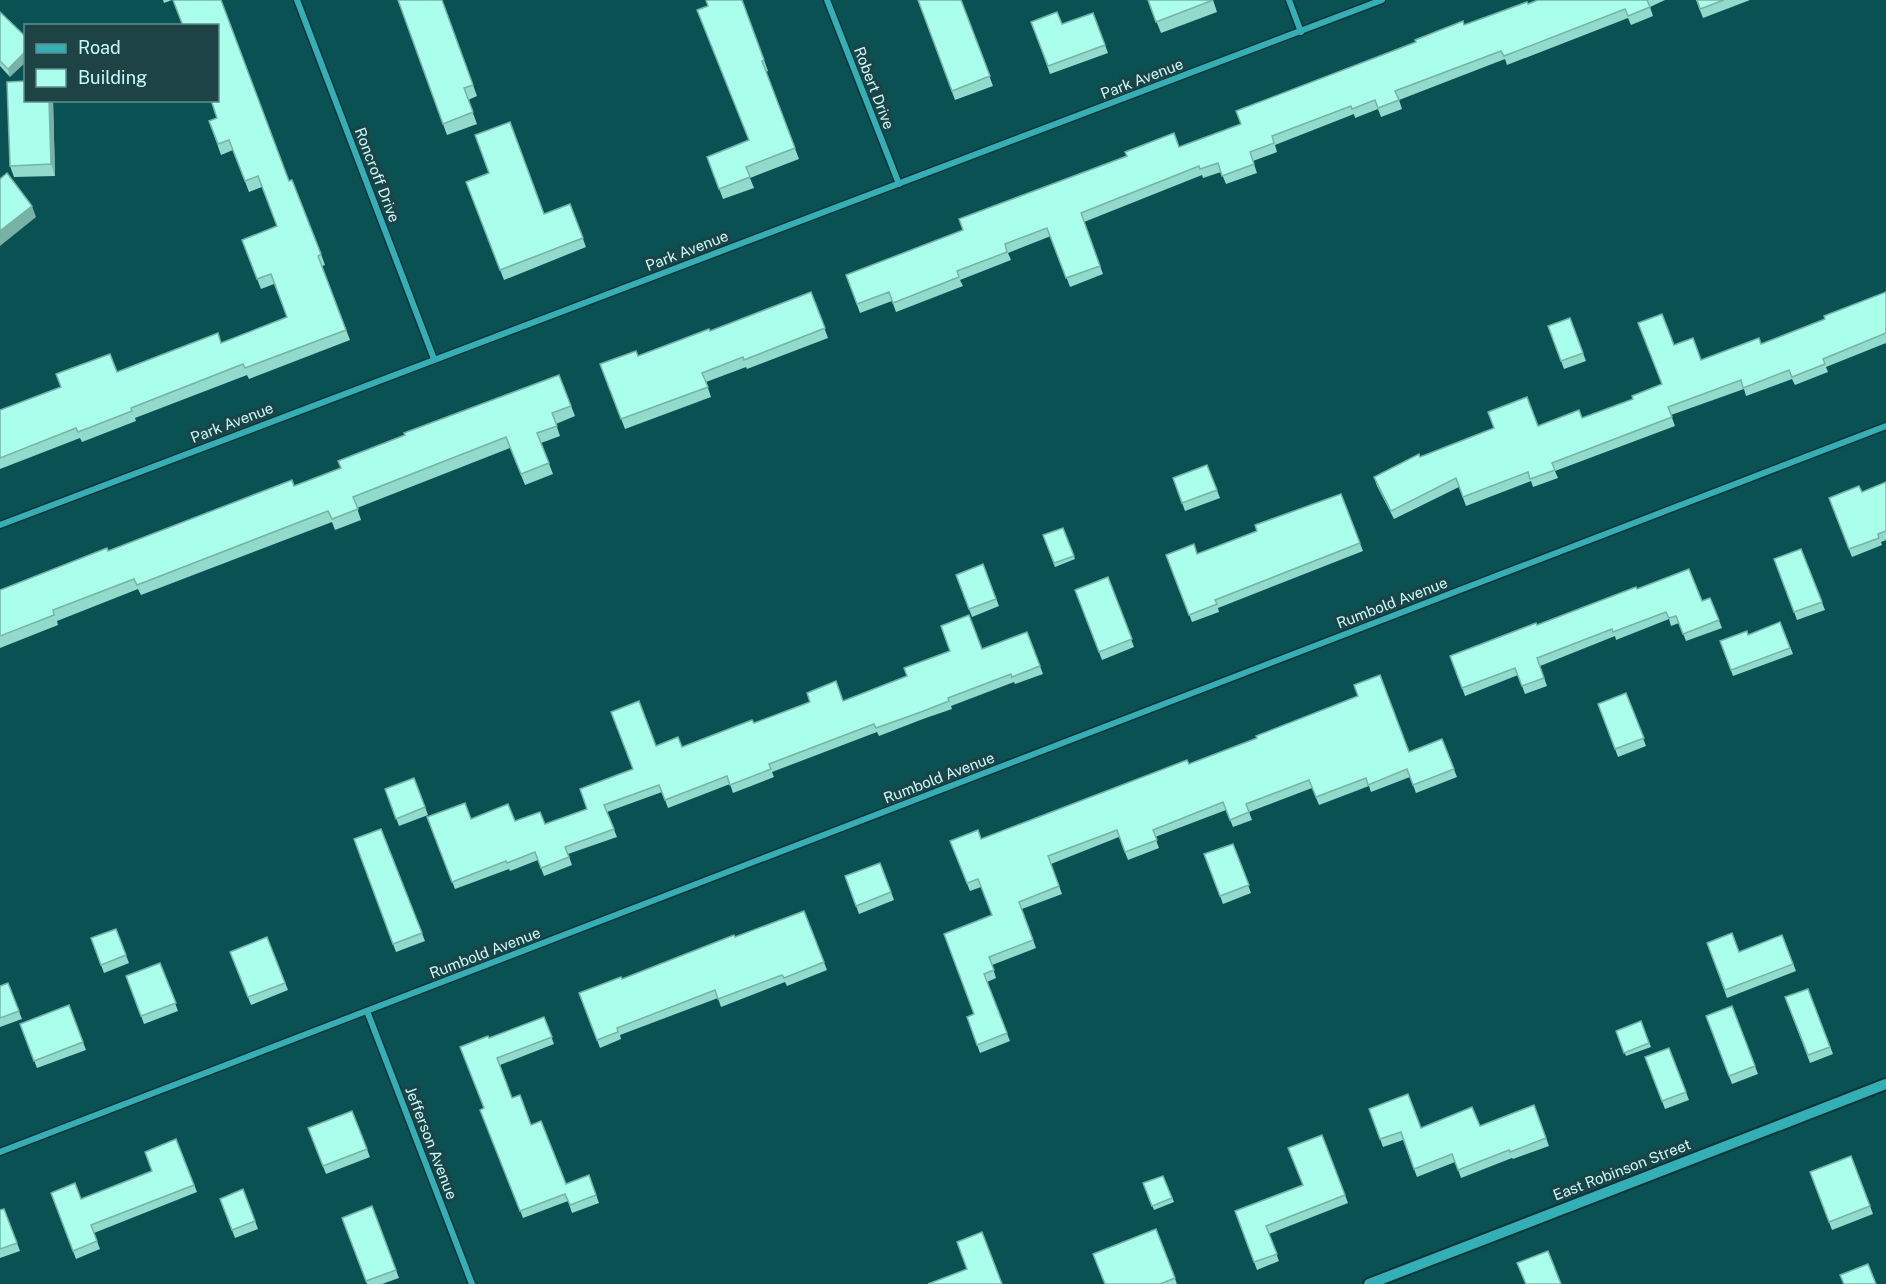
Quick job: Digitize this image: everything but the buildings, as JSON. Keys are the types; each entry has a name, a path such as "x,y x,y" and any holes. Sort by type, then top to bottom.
{"street":[{"name":"Roncroff Drive","path":"297,0 434,359"},
{"name":"Robert Drive","path":"827,0 899,184"},
{"path":"1289,0 1301,32"},
{"name":"Park Avenue","path":"0,525 1382,0"},
{"name":"Rumbold Avenue","path":"0,1152 1886,426"},
{"name":"Jefferson Avenue","path":"367,1011 472,1284"},
{"name":"East Robinson Street","path":"1369,1284 1886,1084"}]}
